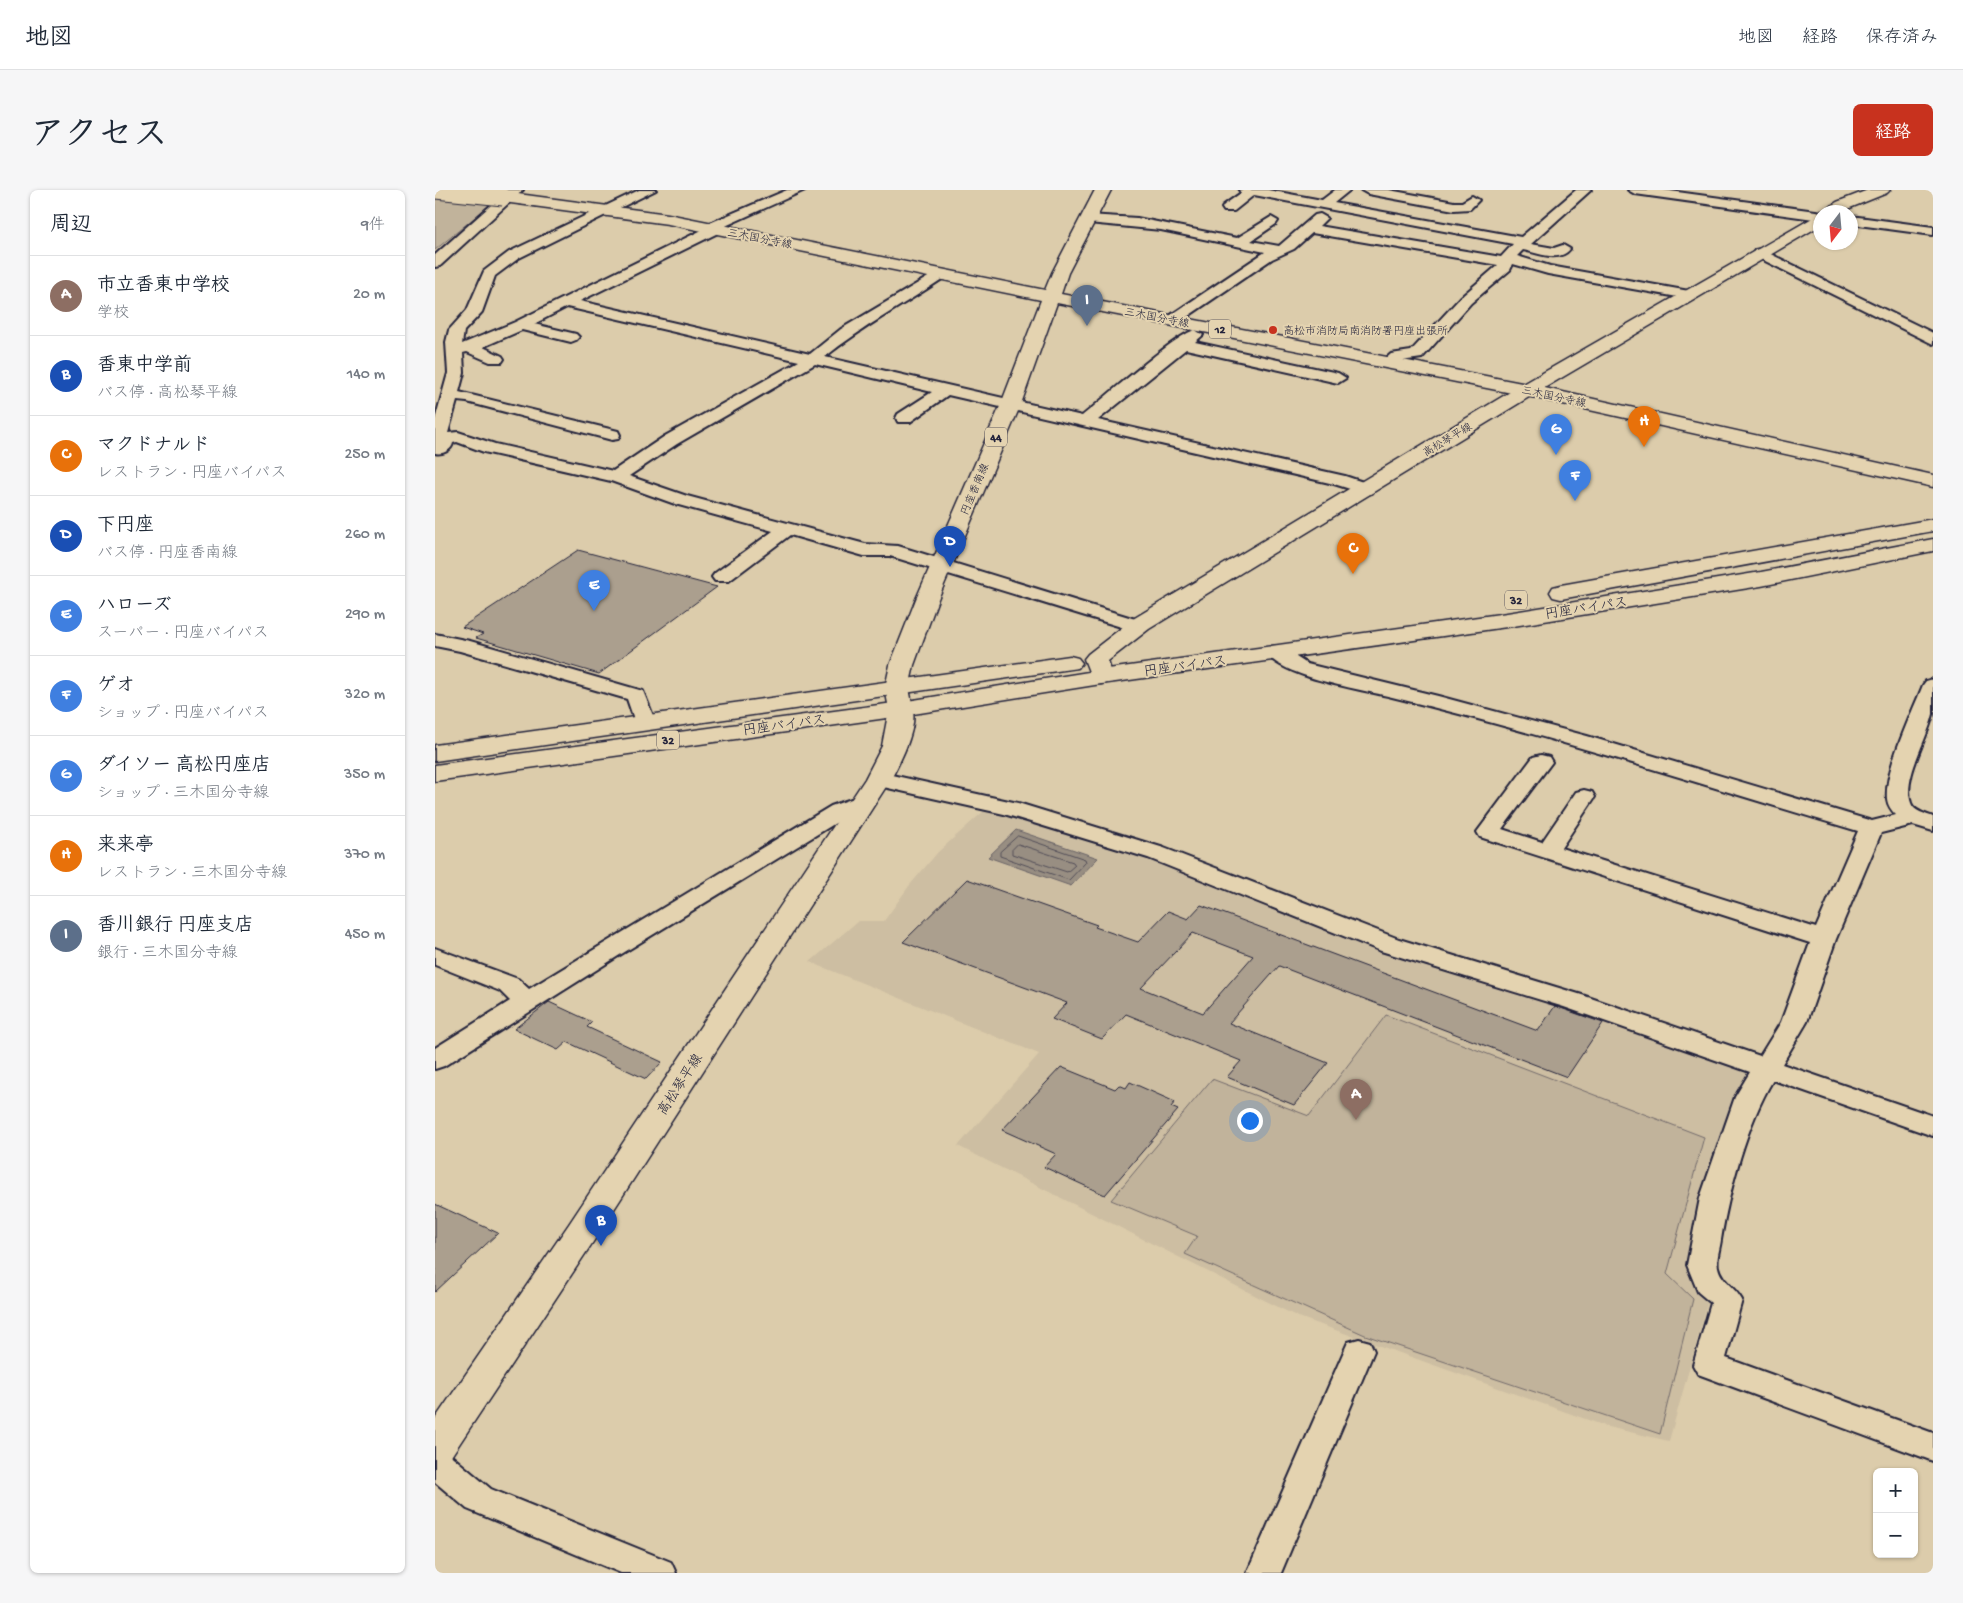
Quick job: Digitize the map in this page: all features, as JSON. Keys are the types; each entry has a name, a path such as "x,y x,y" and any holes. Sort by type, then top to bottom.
{"main road":[{"name":"三木国分寺線","path":"436,190 510,195 712,228 1527,390 1933,482"},
{"path":"1842,205 1882,190"},
{"name":"円座香南線","path":"899,698 902,665 941,566 1011,404 1052,297 1059,273 1088,219 1105,198"},
{"name":"高松琴平線","path":"1098,668 1138,626 1527,390 1813,222"},
{"name":"円座バイパス","path":"435,773 1491,604 1933,525"},
{"name":"円座バイパス","path":"1098,668 1275,652 1507,620 1751,581 1933,545"},
{"name":"高松琴平線","path":"435,1450 581,1234 870,790 891,755 899,734 899,698"},
{"name":"円座バイパス","path":"435,753 645,723 899,698"}],"street":[{"path":"496,359 463,349 454,342 457,330 475,312 489,274 514,255 649,190"},
{"path":"798,190 712,228 520,325 463,349 440,433 439,445 458,437 490,448 617,477 681,500 864,550 891,550 1138,626"},
{"path":"1173,320 1267,256 1281,251 1298,240 1343,190"},
{"path":"1368,190 1453,206 1465,206 1472,200"},
{"path":"1390,362 1397,358 1415,355 1466,300 1505,267 1506,260 1585,190"},
{"path":"1635,190 1813,216"},
{"path":"1229,208 1249,191 1523,244 1556,253 1563,249"},
{"path":"435,263 510,195"},
{"path":"1088,219 1116,219 1206,234 1281,251"},
{"path":"1239,243 1271,221"},
{"path":"1858,221 1933,232"},
{"path":"1309,228 1506,260 1548,270 1689,295"},
{"path":"1760,253 1933,339"},
{"path":"617,477 671,440 813,359 846,332 940,274"},
{"path":"563,302 813,359 998,404 1011,404 1339,480 1366,489"},
{"path":"520,325 571,337"},
{"path":"1085,421 1206,326"},
{"path":"1183,344 1338,378"},
{"path":"904,418 944,391"},
{"path":"450,396 467,397 612,435"},
{"path":"722,577 787,528"},
{"path":"435,640 463,645 636,695 645,723"},
{"path":"1275,652 1300,668 1431,700 1579,741 1871,828 1923,821"},
{"path":"1923,821 1901,808 1897,800 1901,775 1933,685"},
{"path":"1541,762 1488,832 1824,939"},
{"path":"435,1060 870,790 1010,808 1156,853 1390,945 1573,1002 1933,1126"},
{"path":"1547,851 1583,797"},
{"path":"1871,828 1824,939 1794,1022 1764,1069 1749,1097 1715,1198 1702,1265 1709,1284 1727,1300 1709,1365 1933,1448"},
{"path":"435,956 509,985 527,1002"},
{"path":"1264,1573 1359,1351"},
{"path":"435,1462 479,1499 659,1573"}],"shaded area":[{"path":"435,190 508,190 435,250"},
{"path":"985,810 1004,813 1154,857 1386,953 1547,1004 1552,1000 1754,1069 1709,1298 1669,1441 1608,1427 1296,1316 958,1146 1039,1054 810,962 858,921 884,921 909,886 938,852"},
{"path":"1386,1015 1704,1137 1667,1274 1693,1299 1660,1434 1365,1335 1185,1254 1197,1236 1111,1200 1212,1079 1309,1116"}],"water":[{"path":"1016,830 1098,858 1071,886 988,857"}],"building":[{"path":"578,550 717,587 599,674 476,638 483,634 462,627"},
{"path":"967,879 1097,925 1095,927 1138,942 1168,911 1188,919 1201,905 1538,1031 1555,1006 1603,1023 1567,1077 1279,966 1229,1023 1328,1063 1294,1105 1227,1077 1241,1061 1126,1014 1102,1039 1052,1019 1067,1003 903,942","holes":["1193,933 1253,956 1203,1013 1141,988"]},
{"path":"549,1002 592,1022 587,1027 662,1062 646,1079 567,1042 558,1050 514,1029"},
{"path":"1061,1067 1115,1089 1119,1085 1126,1088 1130,1082 1175,1102 1171,1107 1178,1110 1105,1195 1044,1167 1056,1154 1002,1130"},
{"path":"435,1204 498,1233 435,1292"}],"place":[{"name":"香川銀行 円座支店","path":"1087,326"},
{"name":"高松市消防局南消防署円座出張所","path":"1273,330"},
{"name":"来来亭","path":"1644,447"},
{"name":"ダイソー 高松円座店","path":"1556,455"},
{"name":"ゲオ","path":"1575,501"},
{"name":"下円座","path":"950,567"},
{"name":"マクドナルド","path":"1353,574"},
{"name":"ハローズ","path":"594,611"},
{"name":"市立香東中学校","path":"1356,1120"},
{"name":"香東中学前","path":"601,1246"}]}
